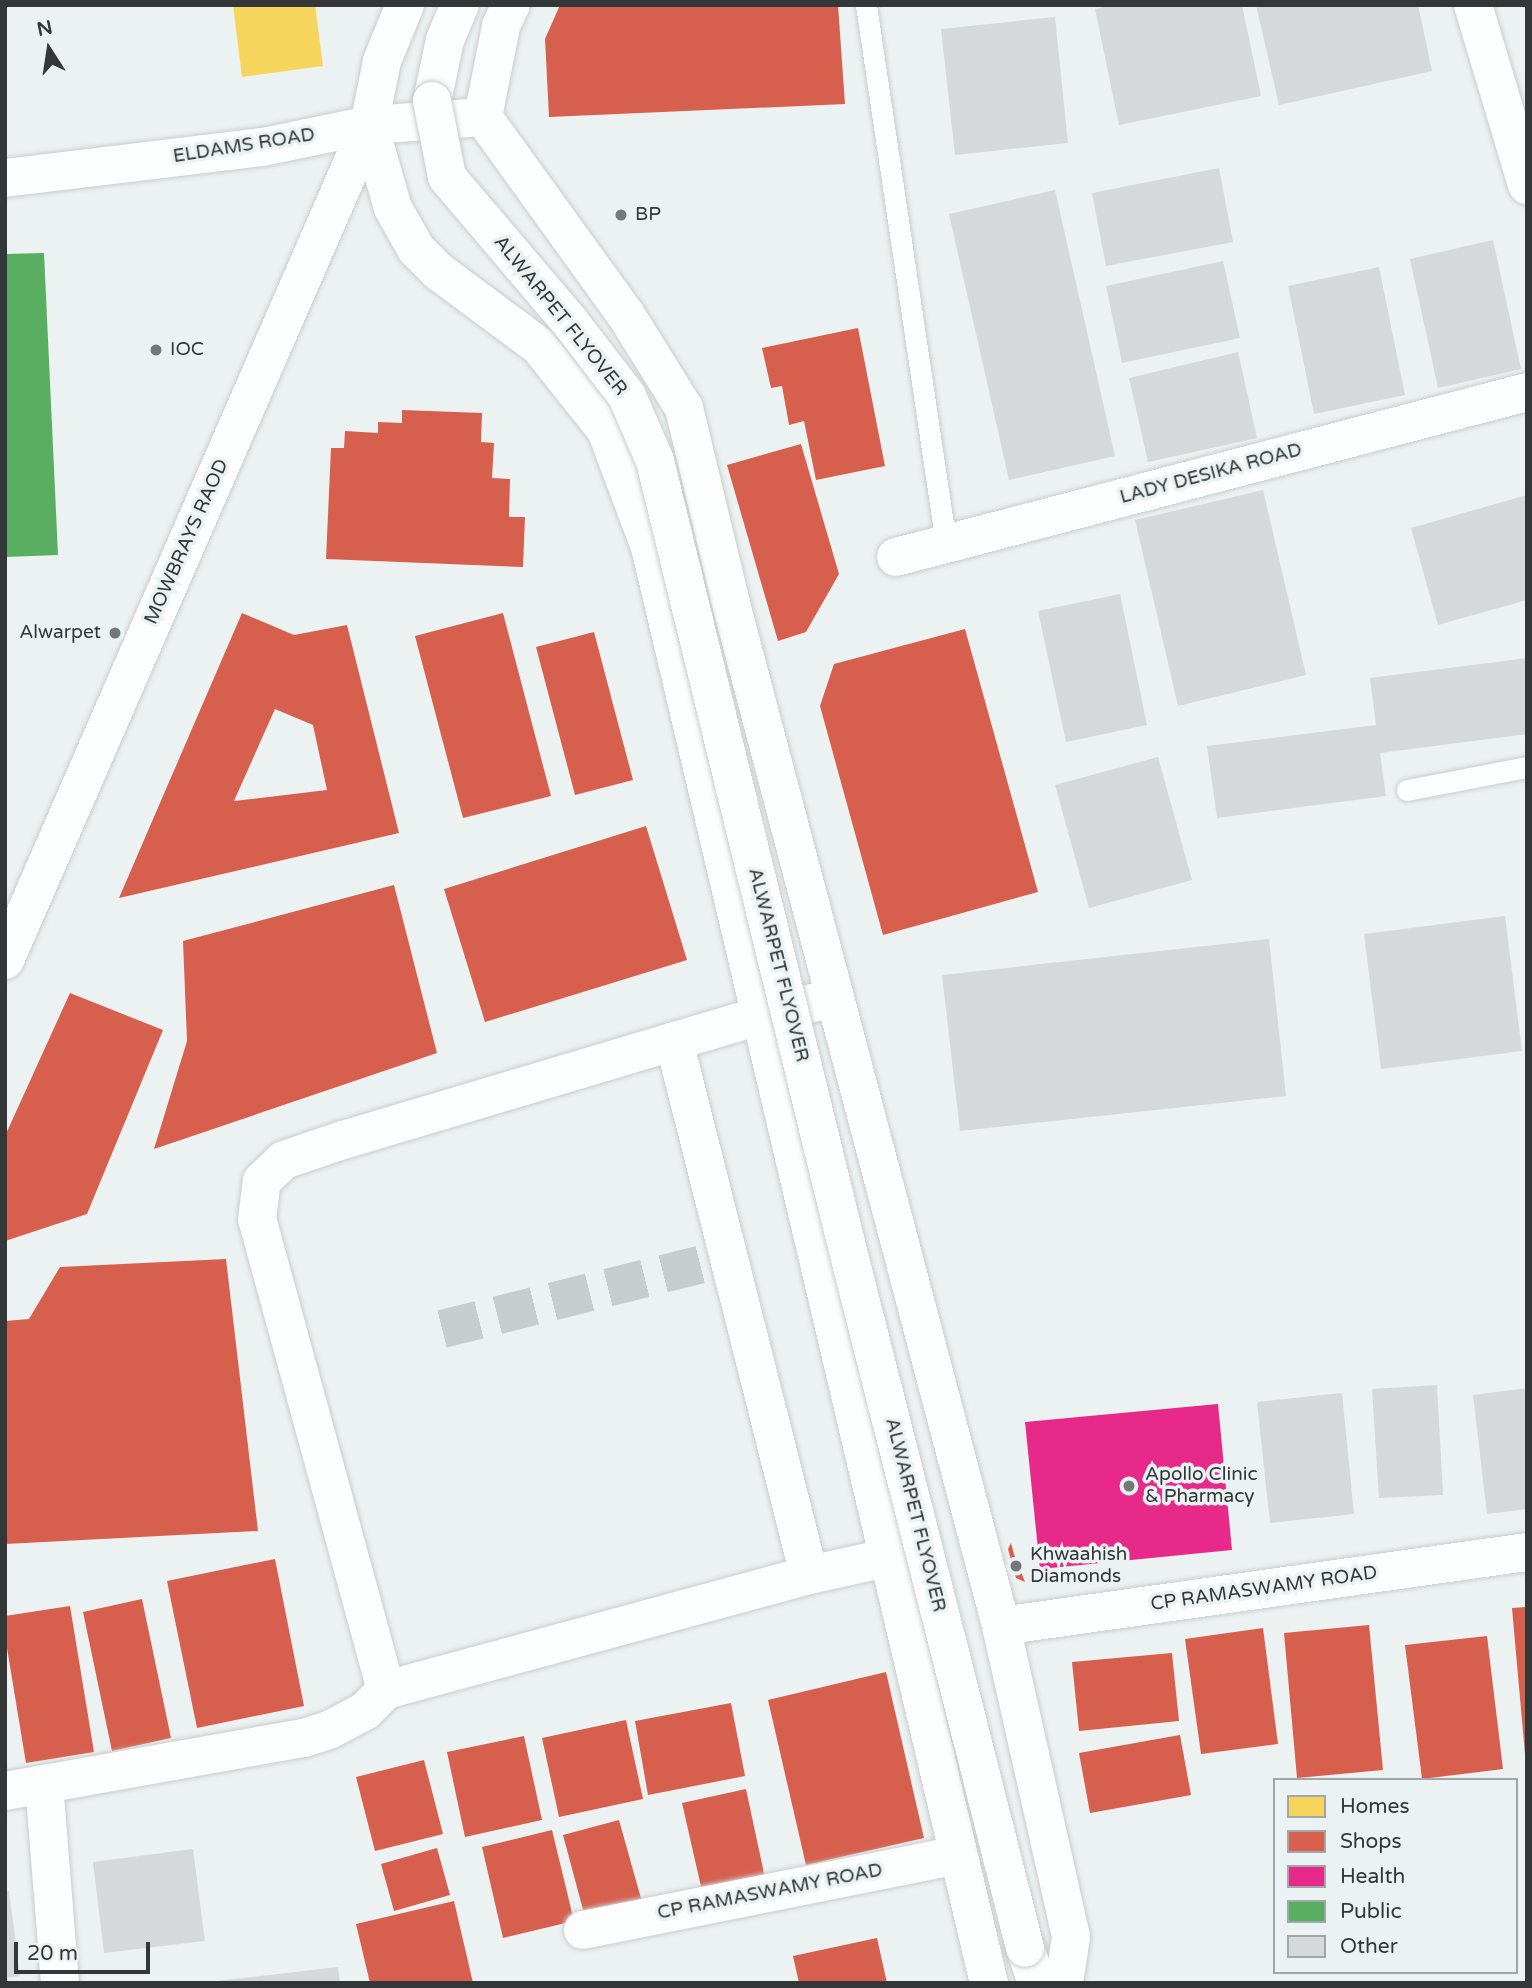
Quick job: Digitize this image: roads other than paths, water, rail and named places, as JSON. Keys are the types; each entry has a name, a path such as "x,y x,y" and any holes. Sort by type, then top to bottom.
{"main road":[{"name":"MOWBRAYS RAOD","path":"5,960 369,125 382,61 405,5"},
{"name":"ALWARPET FLYOVER","path":"460,5 445,40 432,101 447,177 570,322 627,396 655,461 846,1242 1031,1965"},
{"path":"511,5 501,26 483,117 626,315 684,408 730,600 833,998 1001,1626 1071,1937 1064,1983"},
{"path":"1474,5 1517,118 1527,185"},
{"name":"ELDAMS ROAD","path":"5,178 263,147 369,125 483,117"},
{"path":"369,125 393,208 416,249 438,271 539,346 606,430 650,547 891,1557 957,1855 989,1983"},
{"name":"LADY DESIKA ROAD","path":"896,557 1527,392"},
{"path":"386,1690 257,1220 262,1181 284,1160 320,1148 762,1015 833,998"},
{"path":"674,1041 715,1260 809,1575"},
{"name":"CP RAMASWAMY ROAD","path":"1001,1626 1527,1552"},
{"path":"5,1791 304,1738 331,1729 365,1711 386,1690 809,1575 891,1557"},
{"path":"44,1784 60,1983"},
{"name":"CP RAMASWAMY ROAD","path":"583,1930 957,1855"}],"lane":[{"path":"866,5 946,544"},
{"path":"1407,790 1527,767"}],"tunnel":[{"path":"442,1329 702,1264"}],"place":[{"name":"BP","path":"621,215"},
{"name":"IOC","path":"156,350"},
{"name":"Alwarpet","path":"115,633"},
{"name":"Apollo Clinic & Pharmacy","path":"1129,1486"},
{"name":"Khwaahish Diamonds","path":"1016,1566"}]}
